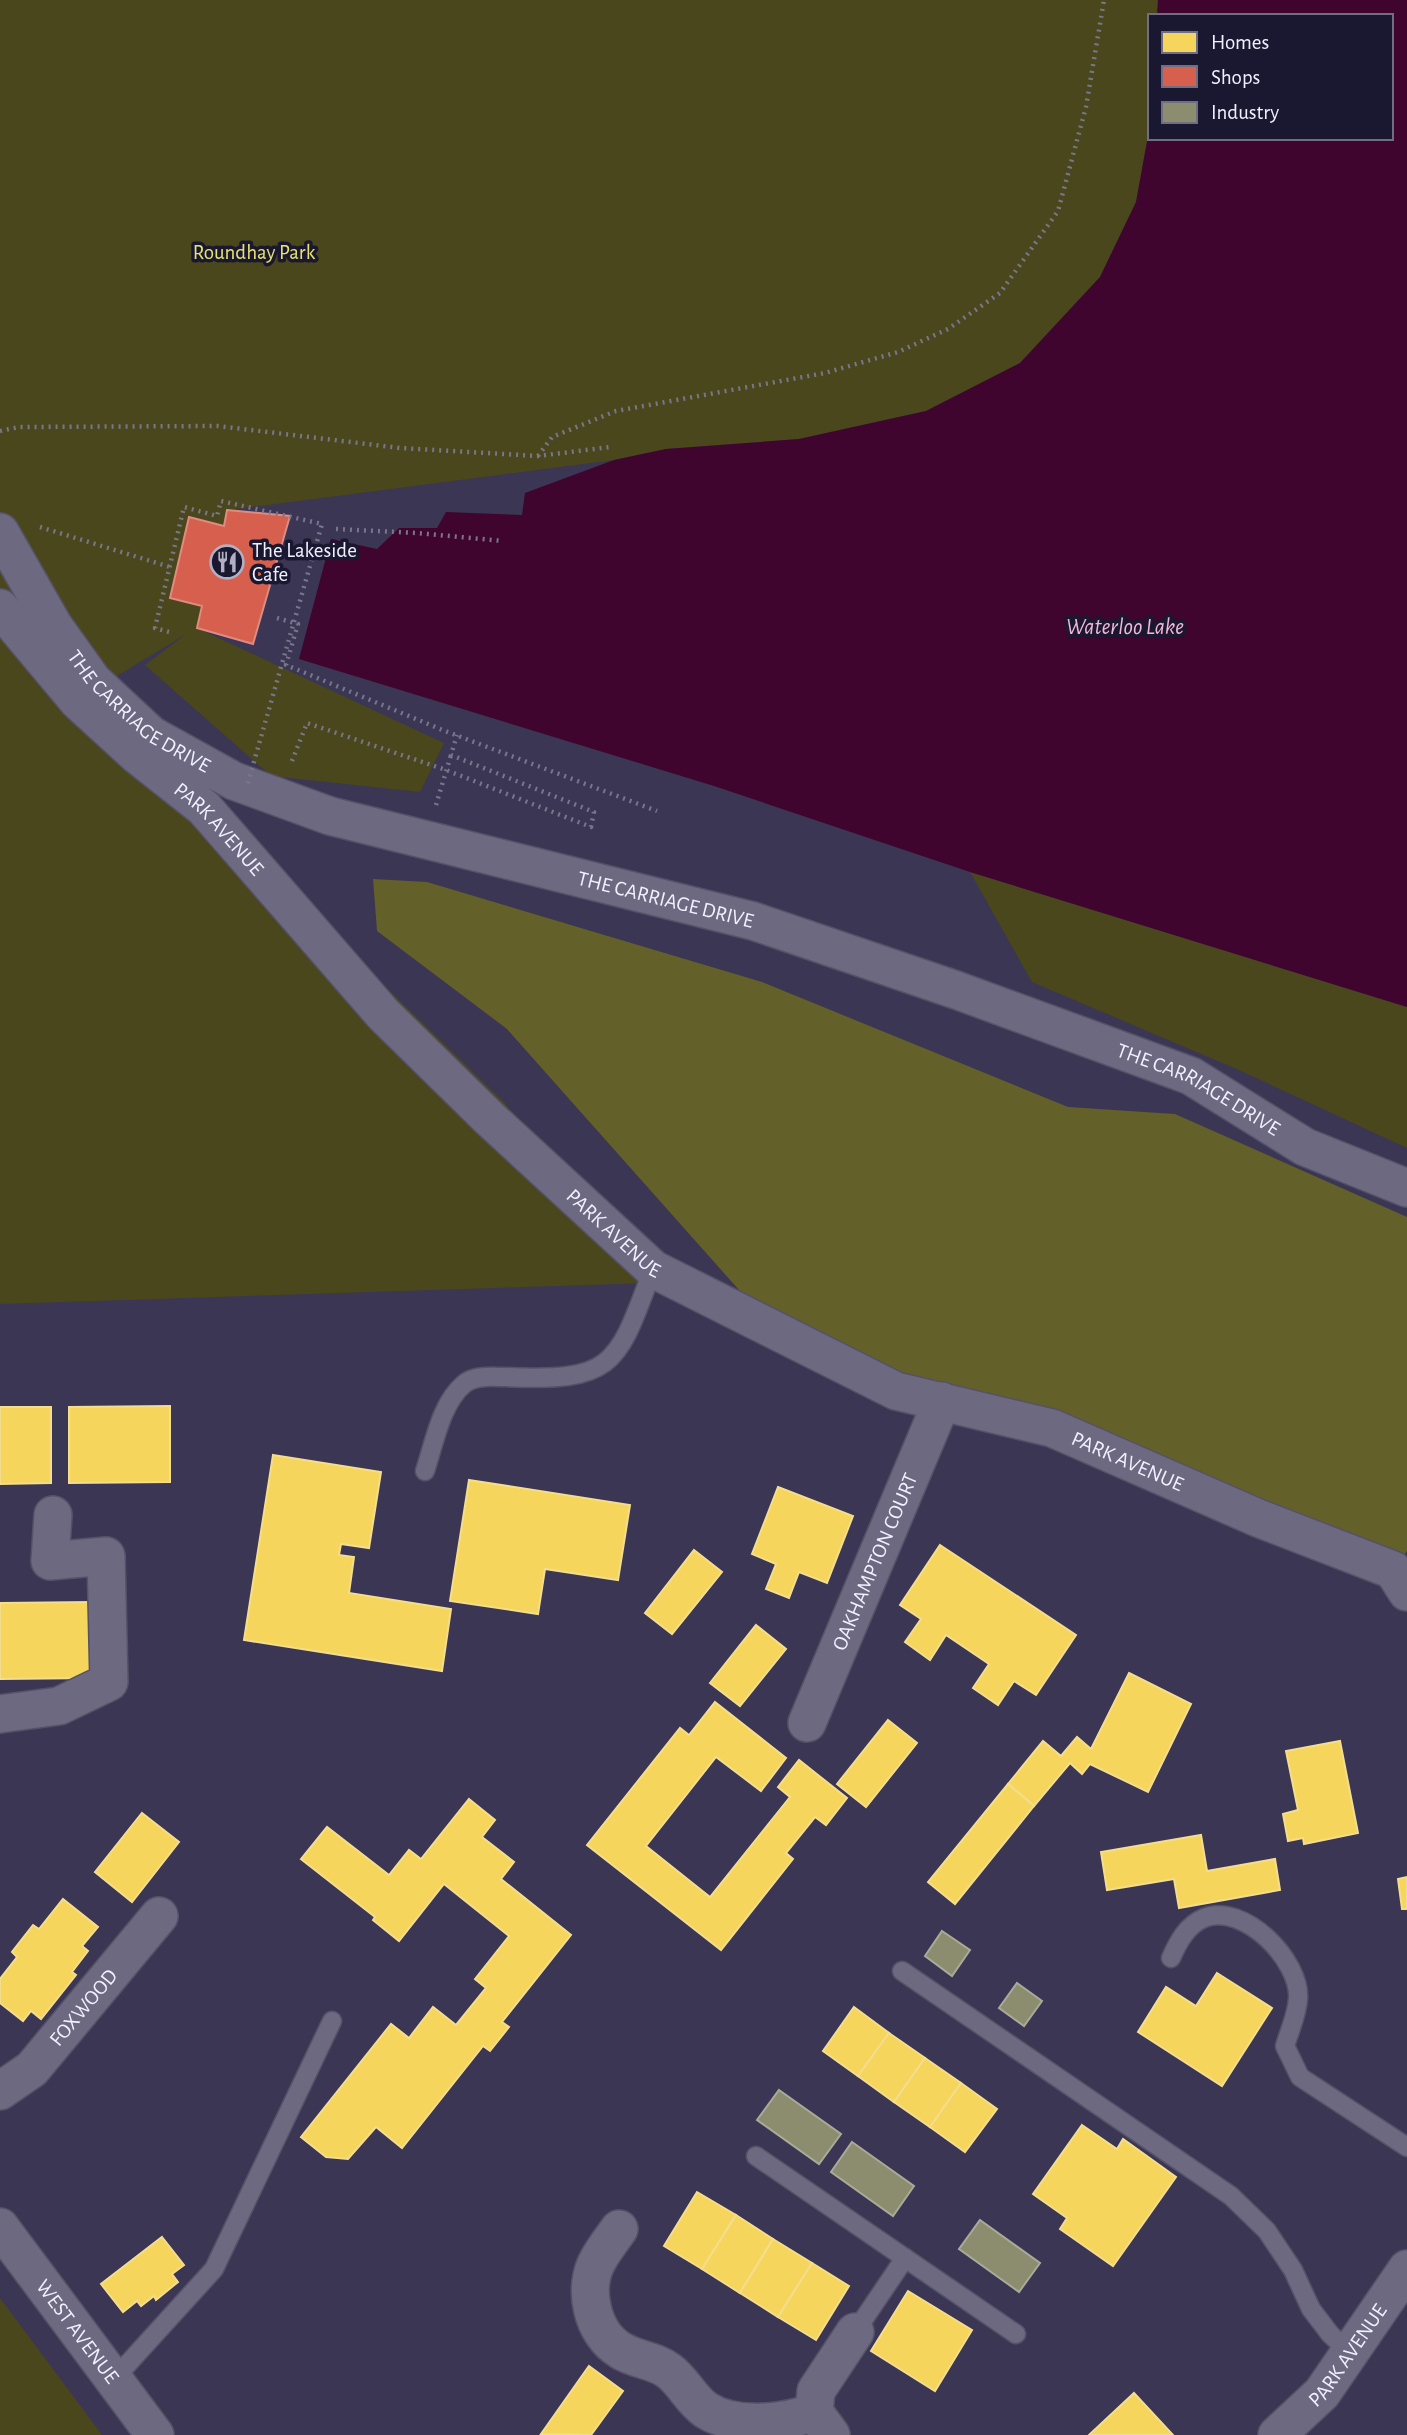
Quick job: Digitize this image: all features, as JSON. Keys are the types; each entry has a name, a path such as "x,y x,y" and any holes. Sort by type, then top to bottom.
{"street":[{"name":"THE CARRIAGE DRIVE","path":"0,531 53,625 93,681 151,735 263,791 330,816 753,921 956,990 1191,1076 1305,1147 1407,1188"},
{"name":"PARK AVENUE","path":"0,608 78,701 204,808 383,1014 489,1118 653,1269 896,1391 1052,1427 1258,1518 1393,1570 1407,1592"},
{"name":"OAKHAMPTON COURT","path":"807,1723 942,1401"},
{"path":"0,1714 58,1706 109,1682 106,1556 50,1561 52,1515"},
{"name":"FOXWOOD","path":"0,2091 32,2069 159,1916"},
{"name":"WEST AVENUE","path":"0,2227 155,2435"},
{"path":"619,2229 597,2261 589,2286 594,2313 601,2331 617,2348 637,2360 669,2371 697,2403 720,2416 770,2424 823,2423 816,2391 855,2332"},
{"name":"PARK AVENUE","path":"1277,2435 1322,2393 1407,2269"}],"lane":[{"path":"425,1471 449,1402 462,1386 473,1378 551,1380 593,1371 613,1358 628,1336 653,1269"},
{"path":"1171,1958 1189,1927 1204,1917 1222,1914 1246,1923 1272,1941 1295,1977 1298,1999 1285,2046 1300,2077 1407,2147"},
{"path":"902,1970 1231,2196 1268,2231 1293,2270 1311,2309 1330,2334 1350,2353"},
{"path":"114,2379 214,2269 332,2021"},
{"path":"756,2156 1016,2334"},
{"path":"855,2332 905,2258"}],"path":[{"path":"538,456 552,437 616,411 825,373 898,352 948,329 1000,293 1058,211 1086,107 1104,0"},
{"path":"0,431 19,427 218,426 400,448 538,456 610,447"},
{"path":"169,632 155,628 184,507 217,516 221,500 322,524 263,791"},
{"path":"37,526 170,567"},
{"path":"336,529 503,541"},
{"path":"277,618 298,624 286,665 457,736 657,811"},
{"path":"263,791 307,723 446,770 590,827 594,812 451,755"},
{"path":"428,840 457,736"}],"green space":[{"name":"Roundhay Park","path":"0,0 1158,0 1157,14 1148,14 1148,136 1136,202 1100,277 1020,363 926,411 799,439 666,449 614,460 228,510 224,526 189,517 170,598 202,606 197,628 444,743 420,792 271,776 145,665 186,634 107,682 283,887 504,1102 582,1206 650,1283 0,1304"},
{"path":"970,872 1407,1007 1407,1148 1239,1070 1032,982"},
{"path":"0,2298 102,2435 0,2435"}],"shaded area":[{"path":"373,879 427,882 762,982 1068,1107 1175,1114 1407,1217 1407,1551 1393,1570 896,1391 739,1290 507,1029 377,931"}],"water":[{"name":"Waterloo Lake","path":"1158,0 1407,0 1407,1007 970,872 714,786 299,659 331,539 377,549 399,528 437,528 446,512 522,515 525,493 614,460 666,449 799,439 926,411 1020,363 1100,277 1136,202 1148,136 1148,140 1393,140 1393,14 1157,14"}],"building: Homes":[{"path":"170,1406 170,1482 69,1483 69,1407"},
{"path":"0,1407 51,1407 51,1483 0,1484"},
{"path":"273,1455 381,1472 369,1548 341,1544 339,1555 354,1557 349,1593 451,1609 442,1671 244,1640"},
{"path":"469,1480 630,1505 618,1580 545,1569 538,1614 450,1601"},
{"path":"778,1487 853,1516 827,1583 799,1572 789,1598 766,1589 776,1564 752,1554"},
{"path":"940,1545 1076,1635 1036,1695 1014,1681 998,1705 973,1688 989,1664 946,1635 930,1660 905,1642 921,1619 900,1605"},
{"path":"694,1550 722,1572 672,1634 645,1613"},
{"path":"92,1602 93,1678 0,1679 0,1603"},
{"path":"756,1625 786,1649 740,1706 710,1683"},
{"path":"1129,1673 1191,1704 1148,1792 1090,1764 1082,1774 1070,1763 1034,1806 1008,1784 1043,1741 1061,1756 1077,1737 1091,1749"},
{"path":"715,1702 786,1758 761,1791 716,1757 646,1846 710,1897 790,1797 778,1787 799,1760 847,1798 826,1825 815,1817 786,1853 793,1859 721,1950 587,1845 680,1728 689,1735"},
{"path":"888,1720 917,1743 866,1807 837,1784"},
{"path":"1340,1741 1358,1833 1304,1844 1303,1838 1288,1841 1283,1814 1298,1810 1286,1751"},
{"path":"1008,1784 1034,1806 955,1904 928,1882"},
{"path":"469,1799 495,1820 482,1837 514,1862 501,1879 571,1935 502,2022 509,2027 490,2051 483,2046 402,2148 376,2127 348,2159 326,2157 301,2137 391,2024 409,2038 433,2007 456,2025 486,1988 475,1979 509,1936 444,1884 399,1941 373,1920 375,1917 301,1859 327,1827 389,1875 409,1850 421,1859"},
{"path":"142,1813 179,1842 132,1902 95,1872"},
{"path":"1201,1835 1207,1871 1275,1859 1280,1890 1179,1908 1174,1879 1107,1890 1101,1852"},
{"path":"1407,1877 1407,1909 1402,1909 1398,1879"},
{"path":"63,1899 98,1927 82,1946 88,1951 72,1972 76,1975 41,2019 31,2011 23,2021 0,2003 0,1979 17,1957 12,1952 33,1925 39,1929"},
{"path":"1217,1973 1272,2008 1222,2086 1138,2032 1166,1987 1196,2006"},
{"path":"854,2007 889,2033 858,2076 823,2051"},
{"path":"889,2033 925,2058 894,2102 858,2076"},
{"path":"925,2058 961,2083 930,2127 894,2102"},
{"path":"961,2083 997,2109 965,2152 930,2127"},
{"path":"1082,2125 1117,2149 1123,2139 1176,2177 1113,2266 1060,2229 1067,2218 1033,2194"},
{"path":"697,2192 736,2215 702,2269 664,2246"},
{"path":"736,2215 773,2239 740,2293 702,2269"},
{"path":"162,2237 184,2265 172,2274 178,2282 156,2300 154,2296 141,2306 137,2301 123,2312 101,2284"},
{"path":"773,2239 812,2263 778,2317 740,2293"},
{"path":"812,2263 849,2286 816,2340 778,2317"},
{"path":"908,2291 972,2330 935,2391 871,2351"},
{"path":"589,2366 623,2391 591,2435 541,2434"},
{"path":"1134,2393 1173,2435 1089,2435"}],"building: Shops":[{"name":"The Lakeside Cafe","path":"227,510 290,516 253,644 197,628 202,606 170,598 189,517 224,526"}],"building: Industry":[{"path":"942,1931 970,1950 952,1976 925,1956"},
{"path":"1017,1983 1042,2001 1024,2026 999,2008"},
{"path":"779,2090 841,2134 819,2164 757,2120"},
{"path":"852,2142 914,2186 893,2216 831,2172"},
{"path":"980,2220 1040,2263 1019,2292 959,2249"}],"place":[{"name":"The Lakeside Cafe","path":"227,562"}]}
